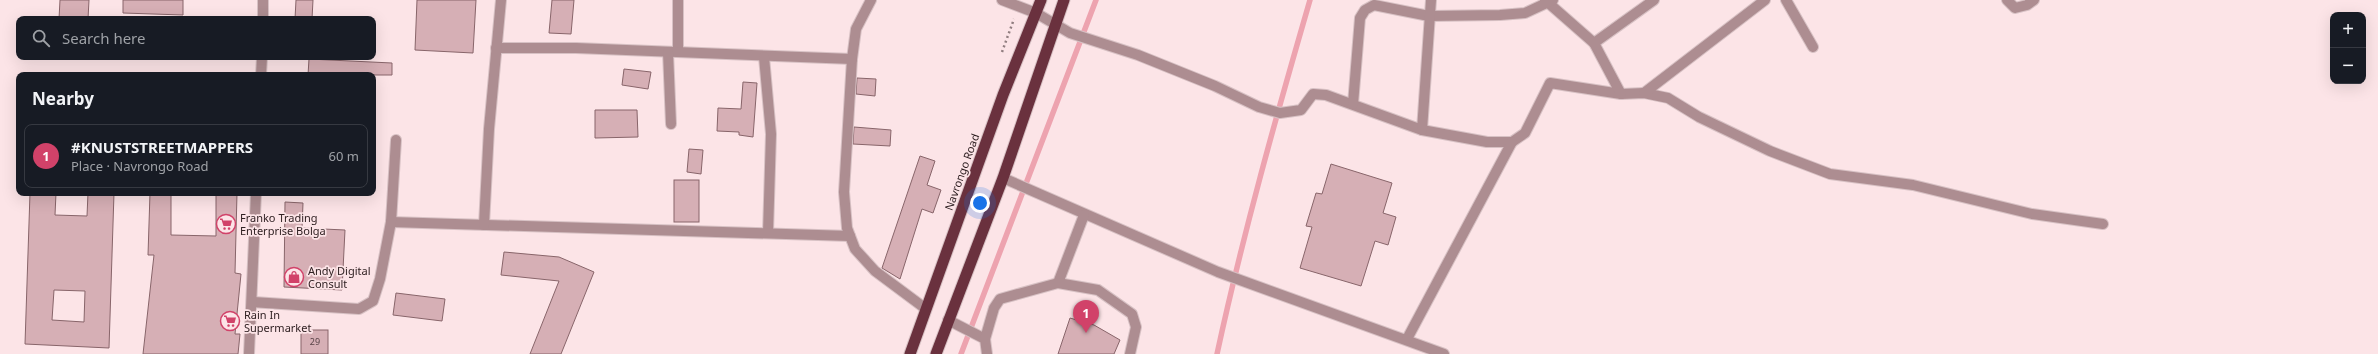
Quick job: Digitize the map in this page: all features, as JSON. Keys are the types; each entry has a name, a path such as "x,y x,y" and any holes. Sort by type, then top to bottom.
{"highway":[{"name":"Navrongo Road","path":"910,354 1003,95 1041,0"},
{"path":"936,354 1003,178 1064,0"}],"street":[{"path":"263,0 263,16"},
{"path":"484,225 496,48 501,0"},
{"path":"671,124 673,52 678,0"},
{"path":"871,0 856,28 852,60 844,192 847,228 855,249 875,271 926,309"},
{"path":"1002,0 1036,14 1070,33 1145,57 1216,86 1259,107 1280,113 1300,110 1313,94 1326,95 1422,130 1487,142 1512,142"},
{"path":"1422,130 1431,0"},
{"path":"1594,43 1654,0"},
{"path":"1644,93 1714,37 1765,0"},
{"path":"1786,0 1813,47"},
{"path":"2007,0 2015,8 2026,5 2034,0"},
{"path":"1353,104 1360,18 1365,10 1374,5 1429,16 1514,15 1525,13 1549,1 1594,43 1621,94"},
{"path":"496,48 576,48 852,60"},
{"path":"764,57 771,134 768,233"},
{"path":"261,72 262,60"},
{"path":"1407,339 1512,142 1525,133 1550,82 1621,94 1644,93 1668,98 1699,117 1770,151 1830,174 1913,185 2032,214 2103,224"},
{"path":"252,302 360,309 373,300 380,279 391,222 396,140"},
{"path":"1003,178 1084,215 1218,272 1407,339 1444,354"},
{"path":"249,354 256,196"},
{"path":"1058,283 1084,215"},
{"path":"391,222 850,236"},
{"path":"987,354 985,339 994,308 1000,299 1058,283 1098,290 1132,314 1136,327 1130,354"},
{"path":"948,320 985,339"}],"building":[{"path":"60,0 89,0 88,16 59,16"},
{"path":"123,0 183,0 183,15 123,13"},
{"path":"296,0 313,0 312,16 295,16"},
{"path":"417,0 476,0 473,53 415,50"},
{"path":"552,0 574,0 571,34 549,33"},
{"path":"309,60 392,63 392,75 376,75 376,72 308,72"},
{"path":"624,69 651,72 648,89 622,85"},
{"path":"857,78 876,79 875,96 856,94"},
{"path":"743,82 757,83 753,137 739,135 739,132 717,131 718,108 741,109"},
{"path":"595,110 637,110 638,137 595,138"},
{"path":"854,127 891,130 890,146 853,144"},
{"path":"689,149 703,150 701,174 687,172"},
{"path":"920,156 935,161 927,185 941,190 933,213 922,209 900,279 882,268"},
{"path":"1331,164 1392,183 1383,213 1396,217 1388,245 1375,241 1361,286 1300,268 1312,227 1306,226 1316,193 1322,194"},
{"path":"674,180 699,180 699,222 674,222"},
{"path":"30,196 56,196 55,215 87,216 88,196 114,196 109,348 25,344","holes":["54,290 85,291 84,322 52,320"]},
{"path":"150,196 171,196 171,235 216,236 216,196 237,196 235,273 241,274 235,334 240,334 238,354 143,354 154,255 148,255"},
{"path":"285,202 303,203 302,228 345,230 342,290 284,287"},
{"path":"504,252 559,257 594,272 561,354 530,354 559,281 501,275"},
{"path":"396,293 445,299 442,321 393,315"},
{"path":"1070,318 1094,325 1120,340 1114,354 1058,354"},
{"path":"301,330 328,330 328,354 301,354"}],"waterway":[{"path":"961,354 1096,0"},
{"path":"1217,354 1260,176 1310,0"}],"place":[{"name":"Franko Trading Enterprise Bolga","path":"226,224"},
{"name":"Andy Digital Consult","path":"294,277"},
{"name":"Rain In Supermarket","path":"230,321"},
{"name":"#KNUSTSTREETMAPPERS","path":"1086,333"}]}
